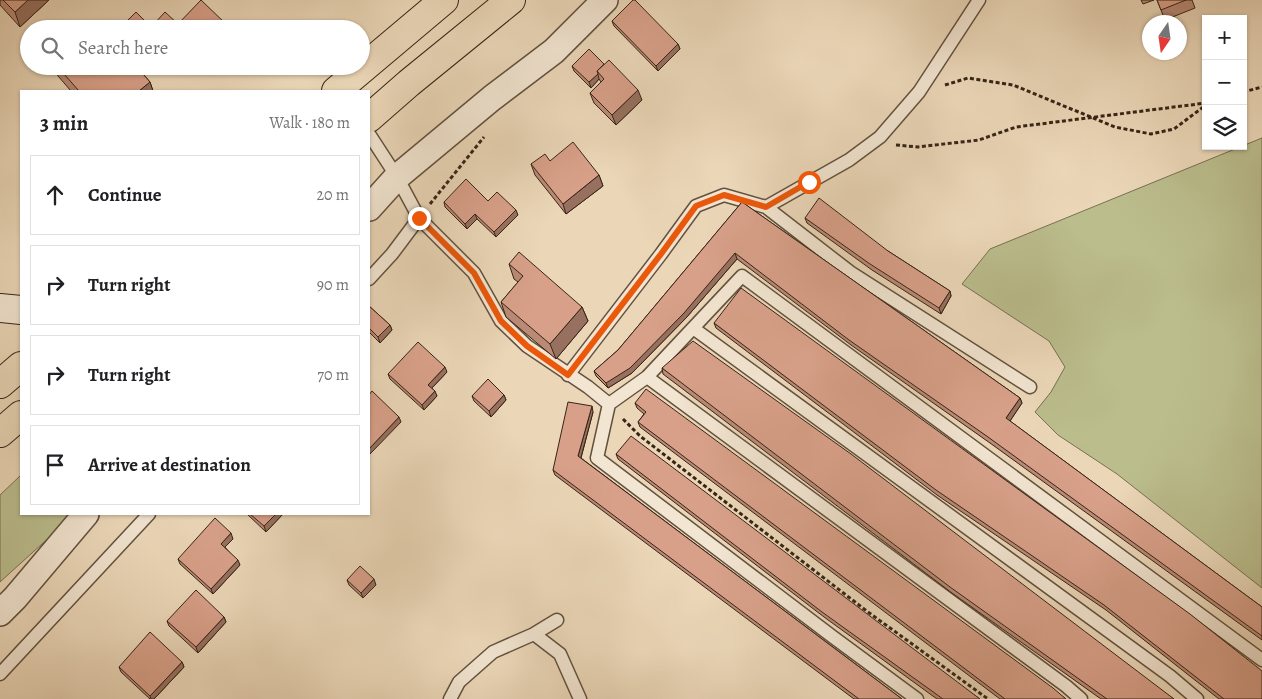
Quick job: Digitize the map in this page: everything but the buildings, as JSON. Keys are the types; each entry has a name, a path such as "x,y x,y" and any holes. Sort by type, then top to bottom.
{"main road":[{"path":"370,62 444,0"},
{"path":"370,117 511,0"},
{"path":"337,90 355,75"},
{"path":"0,308 20,310"},
{"path":"0,433 20,416"}],"street":[{"path":"370,207 397,177 492,98 554,51 604,0"},
{"path":"0,613 85,515"}],"lane":[{"path":"766,207 849,160 880,137 919,92 979,0"},
{"path":"370,136 397,177 419,218 474,273 501,321 527,346 588,387 609,404"},
{"path":"568,375 696,206 724,195 766,207 850,272 1030,387"},
{"path":"370,278 392,254 419,218"},
{"path":"917,699 833,638 597,458 609,404 647,377 742,276 1262,660"},
{"path":"693,328 1170,676 1196,699"},
{"path":"647,377 1066,686 1081,699"},
{"path":"0,674 148,515"},
{"path":"450,699 459,682 492,652 534,634 557,620"},
{"path":"534,634 560,654 580,699"}],"path":[{"path":"919,92 968,78 1014,85 1115,127 1151,134 1174,129 1205,105"},
{"path":"1247,91 1262,87"},
{"path":"880,137 895,145 918,147 979,140 1016,127 1088,116 1202,104"},
{"path":"609,404 640,436 868,612 988,699"}],"green space":[{"path":"1262,138 1262,588 1117,474 1058,435 1035,412 1051,392 1065,367 1049,341 962,284 990,249 1233,150 1247,150 1247,144"},
{"path":"20,476 20,515 72,515 0,582 0,495"}],"route":[{"path":"419,218 474,273 501,321 527,346 568,375 696,206 724,195 766,207 809,182"}]}
